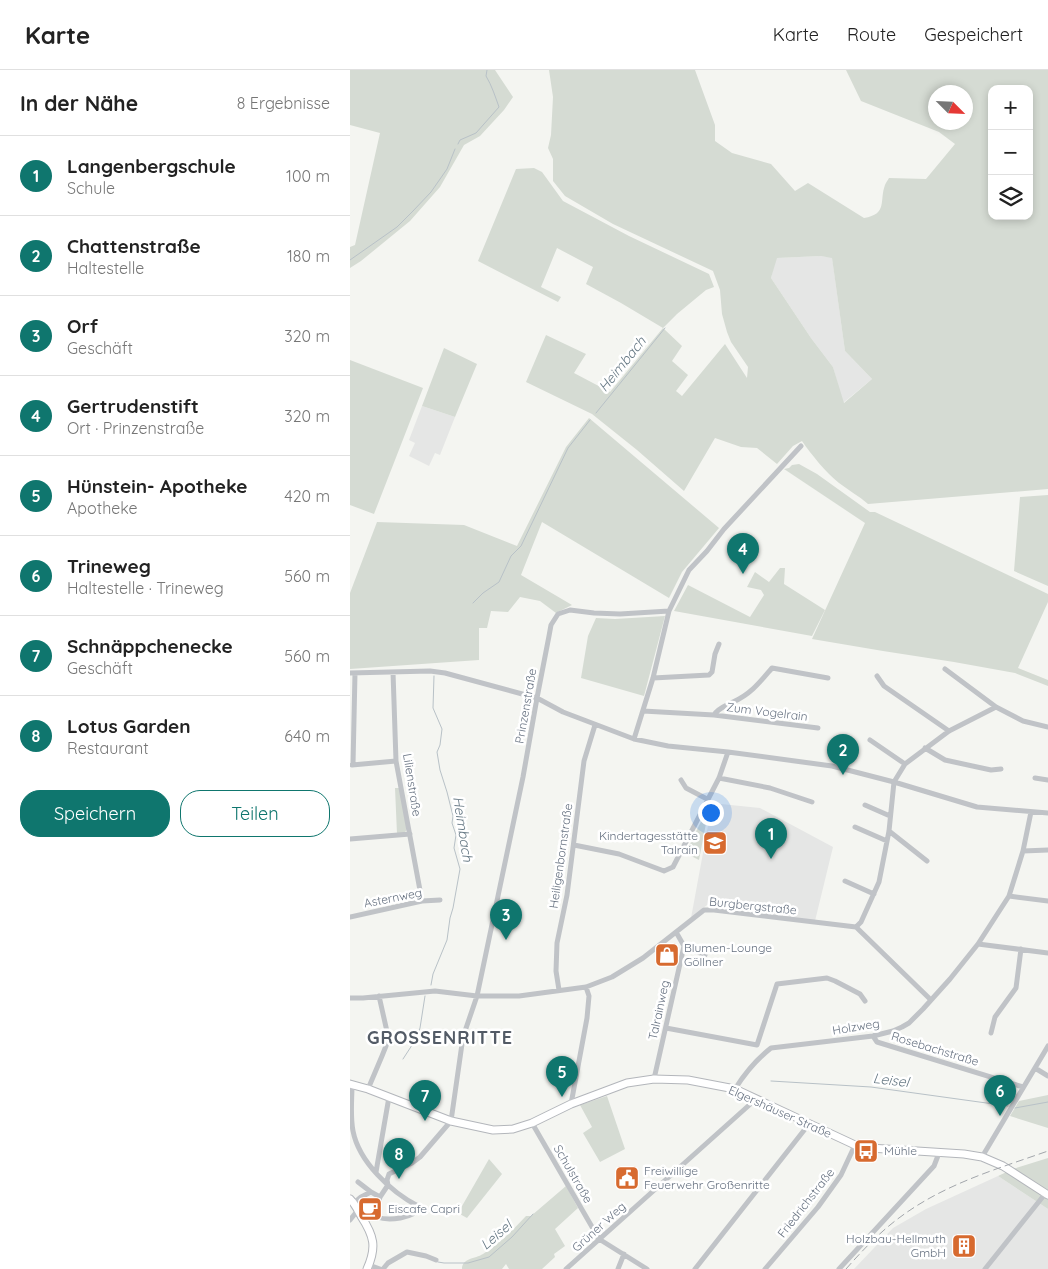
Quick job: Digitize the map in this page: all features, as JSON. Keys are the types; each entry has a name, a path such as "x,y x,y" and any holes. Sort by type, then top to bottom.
{"street":[{"path":"634,739 653,678 669,611 690,570 724,529 801,446"},
{"name":"Prinzenstraße","path":"451,1121 463,1037 477,996 521,787 552,625 558,614 570,610 620,614 669,611"},
{"path":"653,678 709,675 712,672 719,644"},
{"name":"Zum Vogelrain","path":"714,715 716,710 750,694 772,668 828,678"},
{"path":"945,669 996,707 1023,721 1048,727"},
{"path":"396,761 352,765 352,673 430,671 445,673 537,698 563,712 634,739 668,746 832,766 977,807 1048,813"},
{"name":"Lilienstraße","path":"393,672 396,761 422,901"},
{"path":"877,676 884,686 949,731"},
{"path":"931,1000 856,928 861,922 879,882 889,831 894,782 905,764 949,731 996,707"},
{"name":"Zum Vogelrain","path":"643,711 714,715 818,728"},
{"name":"Heiligenbornstraße","path":"559,990 556,971 557,943 567,895 584,761 595,725"},
{"path":"870,740 905,764"},
{"path":"925,748 945,760 992,770 1001,770"},
{"path":"574,845 619,854 664,871 673,867 719,778 728,752"},
{"path":"719,778 770,788 812,802"},
{"path":"1035,778 1048,780"},
{"path":"681,780 686,788 707,799"},
{"path":"865,805 890,816"},
{"name":"Holzweg","path":"760,1056 771,1048 872,1036 909,1023 917,1016 978,944 1009,896 1023,851 1031,812"},
{"path":"855,827 887,841"},
{"path":"889,831 927,860"},
{"path":"350,839 410,834"},
{"path":"1023,851 1048,850"},
{"path":"844,881 874,894"},
{"path":"1009,896 1048,900"},
{"name":"Asternweg","path":"350,917 422,901 440,900"},
{"name":"Burgbergstraße","path":"350,998 435,991 477,996 519,996 586,988 612,977 643,958 704,910 856,928"},
{"path":"676,932 684,946 705,955"},
{"path":"978,944 1048,953"},
{"name":"Talrainweg","path":"654,1079 684,946"},
{"path":"991,1033 996,1017 1016,988 1021,949"},
{"path":"735,1089 760,1056 757,1046 777,984 827,978 860,994 865,1001"},
{"path":"571,1104 587,1018 589,996 586,988"},
{"path":"368,1089 386,1046 388,1036 379,996"},
{"path":"666,1028 757,1046"},
{"name":"Rosebachstraße","path":"872,1036 877,1042 1023,1088"},
{"path":"982,1157 1048,1046"},
{"path":"1035,1068 1048,1076"},
{"name":"Elgershäuser Straße","path":"351,1084 451,1121 492,1130 513,1129 532,1123 571,1104 627,1083 654,1079 688,1080 735,1089 855,1145 870,1148 964,1154 982,1157 1011,1171 1047,1195"},
{"path":"351,1084 353,1133 360,1152 388,1185 420,1207 415,1213 400,1219 380,1219 376,1214 380,1197 388,1185 389,1174 420,1157 451,1121"},
{"path":"376,1172 389,1097"},
{"name":"Grüner Weg","path":"566,1269 756,1099"},
{"name":"Schulstraße","path":"532,1123 600,1239 647,1269"},
{"path":"695,1269 809,1124"},
{"name":"Friedrichstraße","path":"765,1269 818,1207 841,1175 855,1145"},
{"path":"839,1269 934,1166 939,1153"},
{"path":"358,1182 380,1197"},
{"path":"350,1220 354,1204 361,1197 371,1192"},
{"path":"986,1269 1047,1195"},
{"path":"354,1204 370,1231 373,1248 368,1267 381,1269 407,1252 436,1260"},
{"path":"618,1269 624,1254"}],"shaded area":[{"path":"350,70 495,70 513,97 504,110 480,136 464,145 440,187 410,221 350,268 350,247 355,245 380,133 350,125"},
{"path":"549,70 695,70 715,125 715,141 732,153 771,164 795,191 808,183 864,218 872,216 880,210 883,191 889,178 926,179 955,144 934,130 973,130 973,85 928,85 928,128 861,101 846,70 1048,70 1048,489 868,504 829,474 802,441 793,446 777,464 757,448 741,447 715,438 684,491 592,414 526,382 546,335 586,354 574,373 610,392 663,328 682,346 672,361 688,375 676,391 682,396 725,344 747,378 748,367 731,342 727,332 722,314 720,290 713,271 613,224 565,196 553,181 553,159 548,148 551,135 553,97","holes":["821,256 832,258 845,351 872,379 844,403 833,367 771,278 777,258"]},
{"path":"534,168 542,172 563,201 629,236 709,274 714,287 706,290 663,328 586,284 593,267 557,248 541,287 561,297 558,302 478,261 516,169"},
{"path":"832,257 845,351 872,379 843,403 833,367 771,278 776,258"},
{"path":"444,348 477,364 455,417 422,406"},
{"path":"350,360 423,388 374,514 350,505"},
{"path":"422,406 455,417 440,455 435,453 429,466 409,456 415,443 409,440"},
{"path":"589,418 719,528 682,572 669,598 542,522 521,575 572,605 556,613 540,601 520,597 508,612 491,611 487,628 479,628 479,660 350,669 350,593 377,522 464,525 517,546 566,447"},
{"path":"799,464 817,474 870,512 875,512 1048,594 1048,602 1018,668 1048,680 1048,686 1015,673 812,639 865,523 784,469"},
{"path":"1048,495 1048,586 1014,571 1020,497"},
{"path":"780,568 785,568 784,584 825,610 812,636 674,611 688,585 750,617 764,595 761,590 747,587 755,572 769,582"},
{"path":"665,616 644,696 581,678 588,636 596,618 615,619"},
{"path":"395,788 400,788 407,828 405,833 397,834"},
{"path":"711,803 760,808 833,847 815,921 707,905 691,918"},
{"path":"706,812 708,813 699,860 685,853"},
{"path":"1048,1095 1048,1128 1010,1116 1019,1101"},
{"path":"607,1096 625,1149 600,1162 583,1133 592,1127 580,1105"},
{"path":"1048,1158 1048,1209 998,1176 1013,1169"},
{"path":"489,1159 502,1174 467,1218 458,1213"},
{"path":"998,1176 1048,1209 1048,1269 854,1269 893,1228 926,1209"},
{"path":"566,1186 578,1208 555,1229 565,1246 554,1254 555,1257 542,1269 509,1269 506,1264 502,1269 462,1269 464,1263 495,1246 526,1216 531,1216"}],"waterway":[{"path":"458,144 460,140 476,133 499,107 486,76 487,70"},
{"path":"350,260 397,227 431,192 447,169 455,149"},
{"name":"Heimbach","path":"596,413 665,328"},
{"name":"Heimbach","path":"473,603 499,582 511,556 521,546 568,448 590,420"},
{"name":"Heimbach","path":"431,985 433,974 447,940 460,869 454,848 456,835 452,823 453,816 437,752 442,729 433,708 434,676"},
{"name":"Heimbach","path":"403,1059 416,1039 420,1028 425,996"},
{"name":"Leisel","path":"771,1081 871,1087 1008,1106"},
{"name":"Leisel","path":"1015,1108 1048,1102"},
{"name":"Leisel","path":"438,1262 468,1263 489,1257 512,1237 533,1214"}],"railway":[{"path":"846,1269 888,1226 913,1208 949,1188 1048,1151"}],"place":[{"name":"Gertrudenstift","path":"743,574"},
{"name":"Chattenstraße","path":"843,775"},
{"name":"Kindertagesstätte Talrain","path":"715,843"},
{"name":"Langenbergschule","path":"771,859"},
{"name":"Orf","path":"506,940"},
{"name":"Blumen-Lounge Göllner","path":"667,955"},
{"name":"Hünstein- Apotheke","path":"562,1097"},
{"name":"Trineweg","path":"1000,1116"},
{"name":"Schnäppchenecke","path":"425,1121"},
{"name":"Mühle","path":"866,1151"},
{"name":"Freiwillige Feuerwehr Großenritte","path":"627,1178"},
{"name":"Lotus Garden","path":"399,1179"},
{"name":"Eiscafe Capri","path":"370,1209"},
{"name":"Holzbau-Hellmuth GmbH","path":"964,1246"}],"district":[{"name":"GROSSENRITTE","path":"440,1038"}]}
